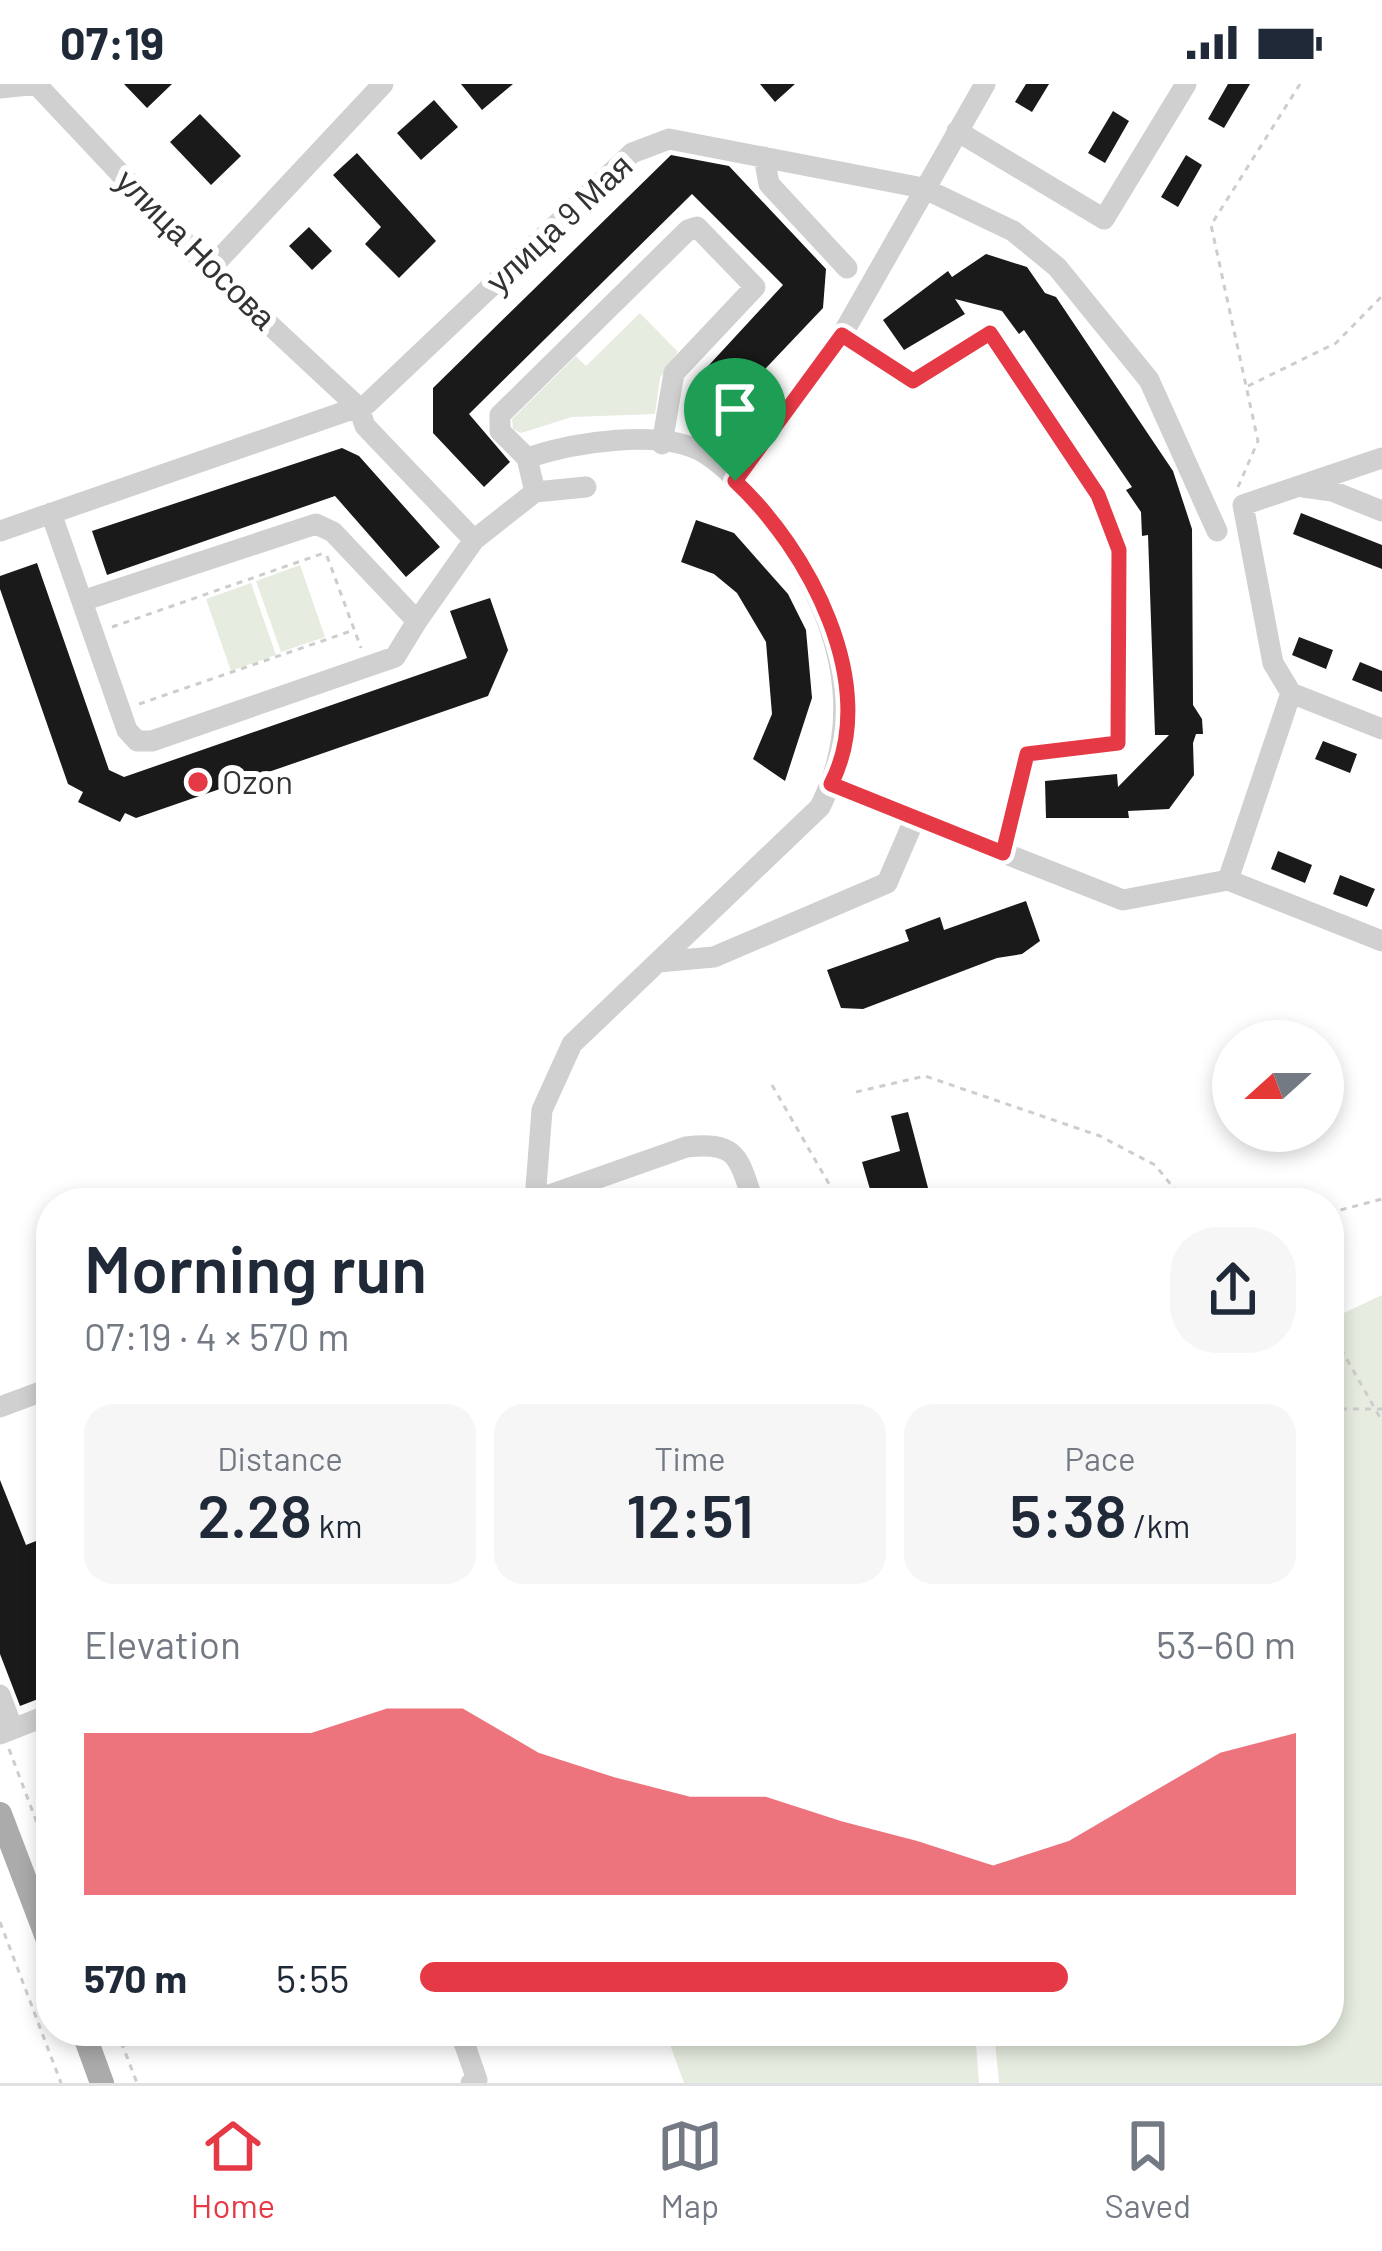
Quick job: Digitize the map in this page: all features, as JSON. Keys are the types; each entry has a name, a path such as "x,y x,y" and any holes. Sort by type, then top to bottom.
{"main road":[{"path":"0,1814 7,1851 36,1915"},
{"path":"89,2046 103,2083"}],"street":[{"path":"0,88 37,84"},
{"name":"улица Носова","path":"37,84 210,269 359,408 365,426 474,540"},
{"path":"210,269 383,84"},
{"path":"735,481 842,335 985,84"},
{"path":"957,131 1104,219 1186,84"},
{"name":"улица 9 Мая","path":"0,531 359,408 643,145 669,139 923,188 1013,231 1058,266 1149,380 1229,515 1273,663 1291,693"},
{"path":"764,157 769,184 847,268"},
{"path":"536,492 526,458 500,431 500,415 688,230 697,227 752,278 754,287 674,373 662,444"},
{"path":"842,335 913,381 990,333 1098,495 1119,550 1118,743 1027,754 1003,853"},
{"path":"526,458 595,442 662,444 704,452 735,481 795,554 828,618 845,690 845,728 831,784 820,806 572,1044 542,1110 533,1188"},
{"path":"1229,515 1382,458"},
{"path":"51,513 131,737 152,742 395,657 474,540 536,492 586,487"},
{"path":"1297,487 1332,491 1382,511"},
{"path":"82,601 316,524 333,532 417,621"},
{"path":"1228,880 1291,693 1382,729"},
{"path":"831,784 1123,900 1228,880 1382,941"},
{"path":"658,962 714,957 887,883 915,818"},
{"path":"568,1188 686,1147 708,1144 725,1147 737,1156 749,1188"},
{"path":"0,1407 36,1394"},
{"path":"0,1695 23,1728"},
{"path":"465,2046 477,2080 471,2083"}],"path":[{"path":"1229,515 1258,441 1211,225 1300,84"},
{"path":"1246,387 1336,343 1382,296"},
{"path":"316,524 367,667"},
{"path":"93,634 326,553"},
{"path":"120,711 354,630"},
{"path":"856,1092 925,1076 1100,1136 1155,1165 1174,1188"},
{"path":"772,1085 831,1188"},
{"path":"1344,1209 1382,1199"},
{"path":"1344,1353 1382,1421"},
{"path":"1344,1409 1379,1410"},
{"path":"23,1728 36,1789"},
{"path":"0,1922 36,2017"},
{"path":"47,2046 61,2083"},
{"path":"123,2046 137,2083"}],"shaded area":[{"path":"640,313 678,352 660,378 655,414 572,417 521,433 513,429 512,419 576,356 586,366"},
{"path":"300,565 325,637 281,652 256,581"},
{"path":"251,583 276,655 231,671 206,599"},
{"path":"1382,1295 1382,2083 999,2083 995,2046 1344,2046 1344,1313"},
{"path":"670,2046 976,2046 979,2083 684,2083"}],"building":[{"path":"124,84 172,84 147,108"},
{"path":"461,84 513,84 482,110"},
{"path":"760,84 795,84 775,102"},
{"path":"1026,84 1049,84 1032,112 1015,102"},
{"path":"1228,84 1250,84 1224,128 1208,119"},
{"path":"434,100 458,127 421,160 397,133"},
{"path":"1113,111 1129,121 1105,163 1088,153"},
{"path":"200,114 241,156 211,185 170,142"},
{"path":"357,153 436,241 399,278 365,244 381,227 333,175"},
{"path":"671,155 729,166 826,269 823,308 729,407 698,377 783,285 692,194 469,414 510,462 484,487 433,433 433,388"},
{"path":"1186,155 1202,165 1178,207 1161,197"},
{"path":"309,227 332,251 312,270 289,246"},
{"path":"986,254 1027,267 1045,293 1056,297 1173,471 1192,529 1193,705 1202,719 1203,734 1196,734 1193,743 1194,775 1169,809 1128,811 1129,818 1046,818 1045,781 1117,774 1118,787 1169,735 1155,735 1148,535 1142,536 1141,512 1126,490 1132,487 1024,330 1019,334 1002,311 955,299 965,314 904,350 883,320 948,271 952,277"},
{"path":"342,448 359,456 440,547 406,577 335,496 107,575 92,531"},
{"path":"1301,513 1382,545 1382,569 1293,534"},
{"path":"696,520 734,533 788,594 806,630 812,698 785,781 753,759 772,714 766,642 737,593 714,574 681,562"},
{"path":"37,563 109,770 124,777 467,658 450,611 490,598 508,650 488,696 136,818 125,813 120,822 78,802 83,792 68,784 0,589 0,576"},
{"path":"1299,637 1333,650 1326,669 1292,655"},
{"path":"1360,662 1382,671 1382,692 1352,680"},
{"path":"1323,741 1357,754 1350,773 1315,759"},
{"path":"1278,851 1312,865 1305,883 1271,869"},
{"path":"1340,875 1375,889 1367,907 1333,894"},
{"path":"1026,901 1040,941 1022,954 997,958 863,1009 841,1008 827,970 909,941 905,930 940,917 944,930"},
{"path":"908,1112 928,1188 870,1188 862,1162 900,1151 891,1116"},
{"path":"0,1480 26,1545 36,1541 36,1700 20,1706 0,1654"}],"place":[{"name":"Ozon","path":"198,782"}],"route":[{"path":"990,333 1098,495 1119,550 1118,743 1027,754 1003,853 831,784 845,728 845,690 828,618 795,554 754,498 735,481 842,335 913,381 990,333"}]}
